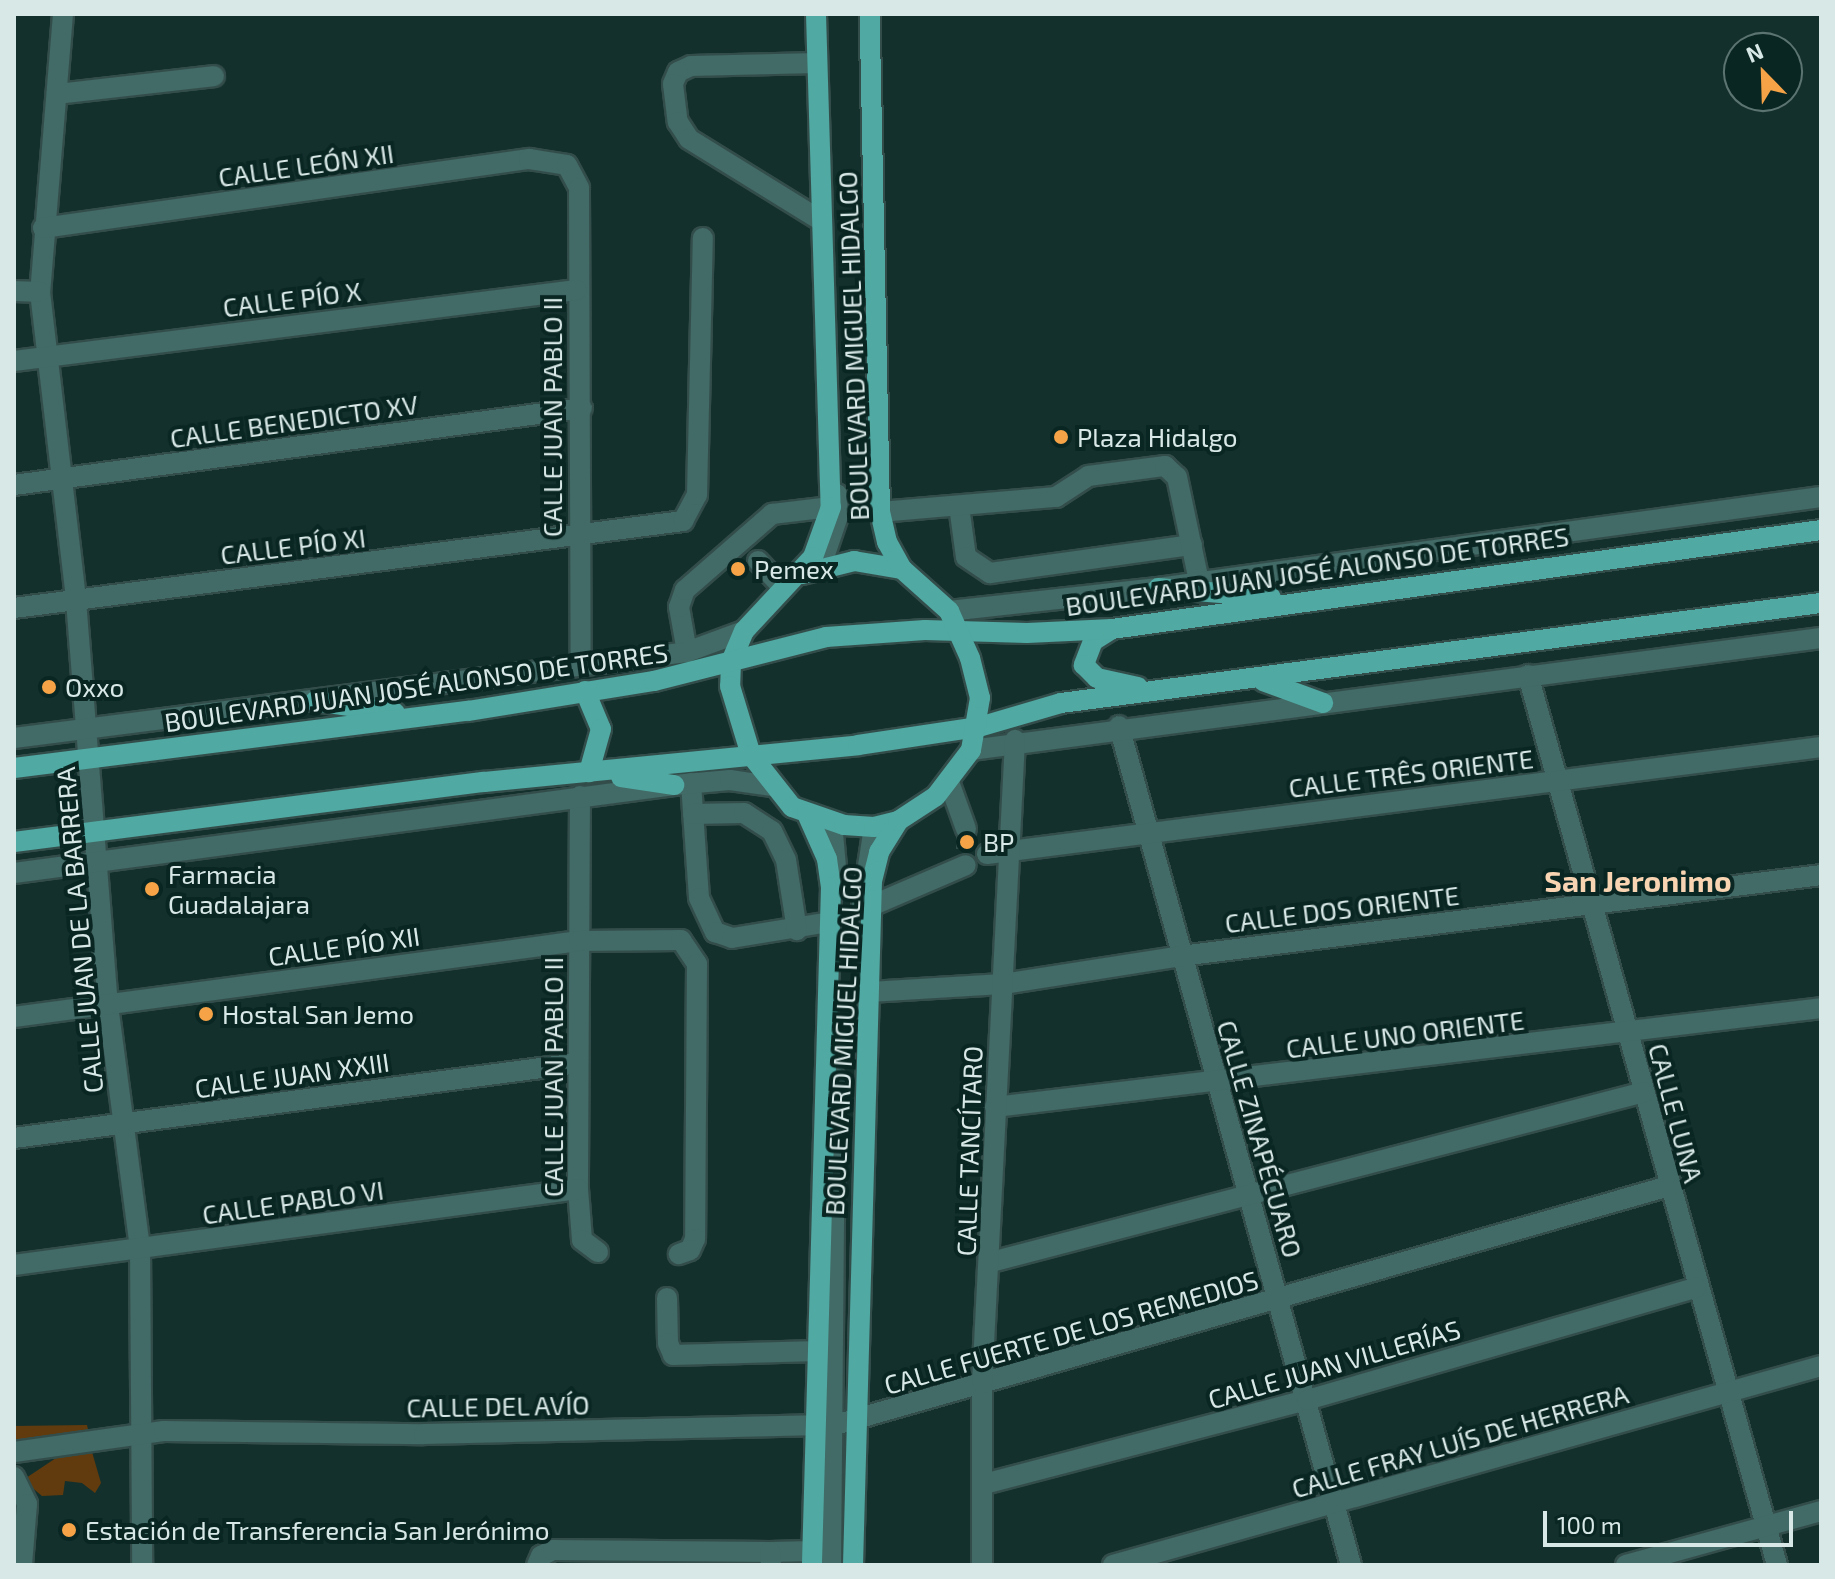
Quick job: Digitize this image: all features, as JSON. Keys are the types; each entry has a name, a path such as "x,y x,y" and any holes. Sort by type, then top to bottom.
{"main road":[{"name":"BOULEVARD MIGUEL HIDALGO","path":"816,14 831,507 823,538 790,582 744,631 731,662 730,686 751,755 771,786 807,814 830,872 817,1351 839,1424 853,1565"},
{"name":"BOULEVARD MIGUEL HIDALGO","path":"812,1558 839,1424 869,992 871,906 879,852 898,821 949,782 971,750 979,727 977,679 949,611 894,566 880,512 870,14"},
{"name":"BOULEVARD JUAN JOSÉ ALONSO DE TORRES","path":"14,768 419,716 585,691 731,662 826,637 1112,629 1821,530"},
{"path":"790,582 821,566 894,566"},
{"path":"1158,588 1311,599"},
{"path":"14,842 979,727 1042,707 1155,690 1821,603"},
{"path":"1112,629 1085,651 1086,670 1097,678 1155,690"},
{"path":"1252,679 1323,703"},
{"path":"585,691 601,729 599,752 589,772"},
{"path":"315,701 419,716"},
{"path":"589,772 683,784"},
{"path":"807,814 832,822 874,827 898,821"}],"street":[{"name":"CALLE JUAN DE LA BARRERA","path":"63,14 40,292 59,479 76,600 108,1005 140,1248 142,1565"},
{"path":"821,566 838,516 825,14"},
{"path":"860,14 870,489 894,566"},
{"path":"817,63 691,66 678,72 673,84 678,122 689,139 822,221"},
{"path":"57,94 214,76"},
{"name":"CALLE LEÓN XII","path":"43,228 529,159 553,159 573,170"},
{"name":"CALLE JUAN PABLO II","path":"573,170 579,188 577,290 582,408 578,535 581,665"},
{"name":"CALLE PÍO XI","path":"14,608 578,535 664,527 683,521 694,508 703,238"},
{"name":"CALLE PÍO X","path":"14,361 577,290"},
{"path":"14,291 40,292"},
{"name":"CALLE BENEDICTO XV","path":"14,485 582,408"},
{"path":"880,512 1056,497 1088,476 1165,466 1177,477 1199,581"},
{"path":"949,611 1158,588 1821,497"},
{"path":"959,506 970,563 990,573 1192,545"},
{"path":"687,652 681,598 748,549 772,514 831,507"},
{"path":"748,549 790,582"},
{"path":"1046,566 1050,600"},
{"name":"BOULEVARD JUAN JOSÉ ALONSO DE TORRES","path":"14,738 687,652 744,631"},
{"path":"971,750 1015,740 1119,726 1323,703 1821,638"},
{"name":"CALLE LUNA","path":"1528,675 1554,780 1644,1092 1696,1288 1777,1565"},
{"name":"CALLE ZINAPÉCUARO","path":"1119,726 1146,833 1248,1198 1280,1300 1351,1565"},
{"name":"CALLE TANCÍTARO","path":"982,1565 982,1383 991,1262 995,1107 1003,984 998,854 1015,740"},
{"name":"CALLE TRÊS ORIENTE","path":"998,854 1821,747"},
{"path":"14,873 98,865 683,784 737,780 771,786"},
{"path":"949,782 966,829"},
{"path":"683,784 693,814 699,898 715,932 732,938 797,930 830,922"},
{"name":"CALLE JUAN PABLO II","path":"580,796 578,1189 582,1240 598,1252"},
{"path":"693,814 744,813 772,831 786,860 797,930"},
{"path":"832,822 837,879 839,1424 846,1565"},
{"path":"831,1565 863,877 874,827"},
{"path":"871,906 966,865"},
{"name":"CALLE DOS ORIENTE","path":"869,992 1003,984 1181,956 1821,875"},
{"name":"CALLE PÍO XII","path":"14,1017 579,941 681,940 697,964 695,1239 690,1250 679,1254"},
{"name":"CALLE UNO ORIENTE","path":"995,1107 1217,1084 1821,1008"},
{"name":"CALLE JUAN XXIII","path":"14,1138 578,1063"},
{"path":"991,1262 1248,1198 1644,1092"},
{"name":"CALLE FUERTE DE LOS REMEDIOS","path":"839,1424 1669,1186"},
{"name":"CALLE PABLO VI","path":"14,1265 578,1189"},
{"name":"CALLE JUAN VILLERÍAS","path":"984,1484 1307,1400 1696,1288"},
{"path":"667,1298 668,1343 673,1355 817,1351"},
{"name":"CALLE FRAY LUÍS DE HERRERA","path":"1113,1565 1821,1366"},
{"name":"CALLE DEL AVÍO","path":"14,1452 142,1435 839,1424"},
{"path":"23,1560 27,1504 14,1479 51,1448"},
{"path":"1626,1565 1821,1511"},
{"path":"14,1536 23,1560"},
{"path":"537,1565 541,1556 553,1550 812,1558"}],"shaded area":[{"path":"87,1425 89,1434 14,1442 14,1426"},
{"path":"92,1452 101,1483 95,1493 82,1483 65,1481 63,1495 42,1496 23,1480 59,1456"}],"tunnel":[{"path":"966,829 966,865"}],"place":[{"name":"Plaza Hidalgo","path":"1061,437"},
{"name":"Pemex","path":"738,569"},
{"name":"Oxxo","path":"49,687"},
{"name":"BP","path":"967,842"},
{"name":"Farmacia Guadalajara","path":"152,889"},
{"name":"Hostal San Jemo","path":"206,1014"},
{"name":"Estación de Transferencia San Jerónimo","path":"69,1530"}],"district":[{"name":"San Jeronimo","path":"1638,880"}]}
